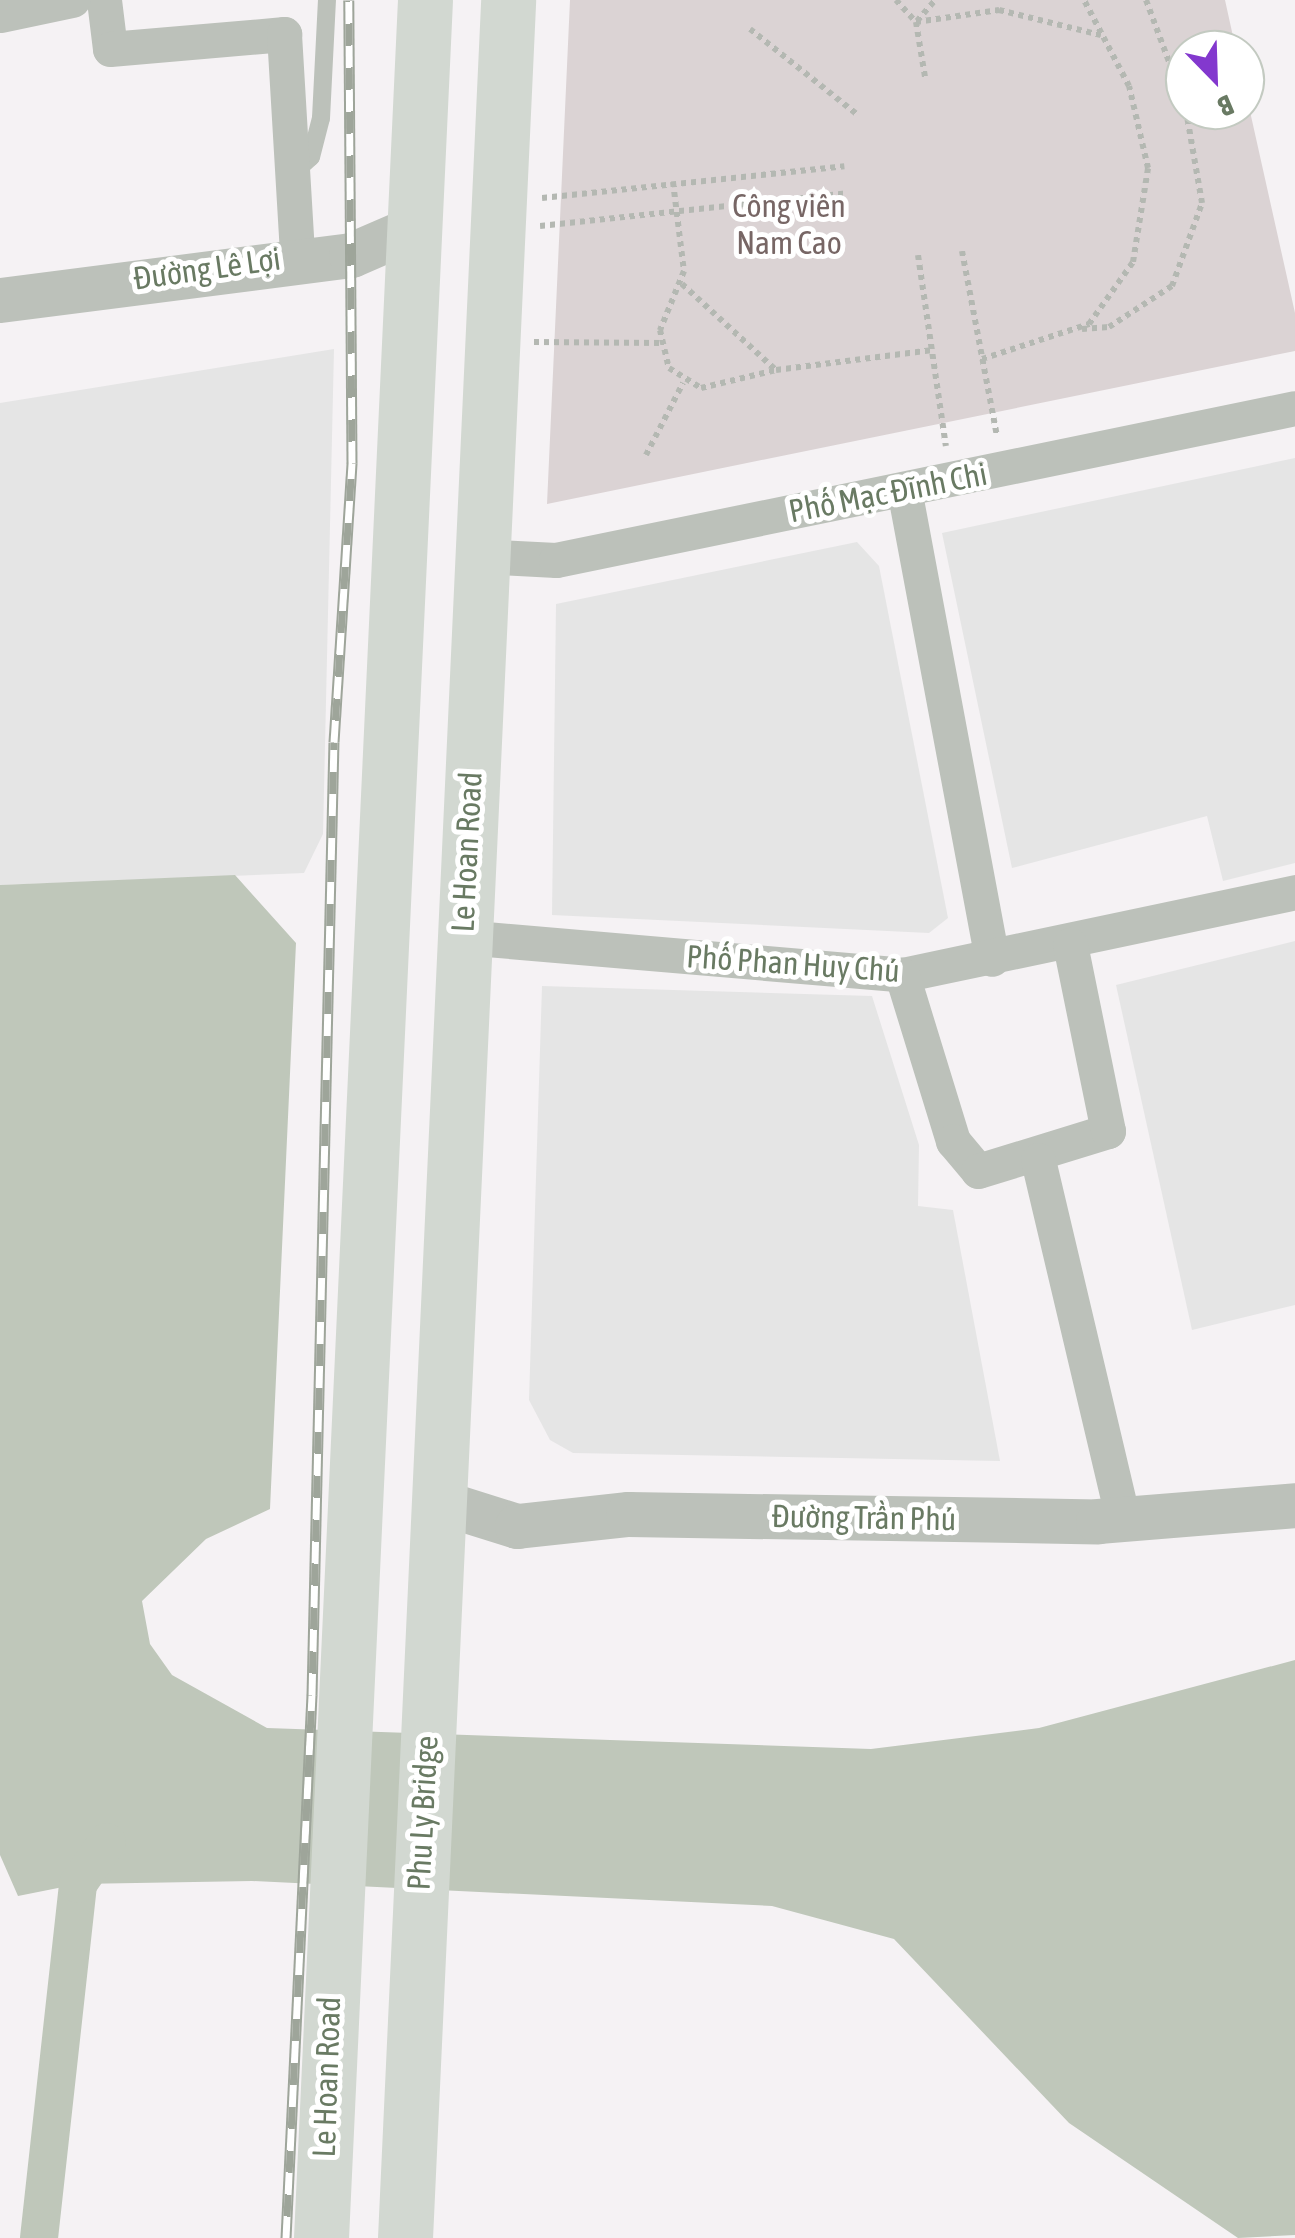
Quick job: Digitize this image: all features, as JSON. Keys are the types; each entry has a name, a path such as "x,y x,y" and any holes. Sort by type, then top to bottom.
{"main road":[{"path":"425,0 353,1495 437,1501"},
{"name":"Le Hoan Road","path":"428,1703 508,0"},
{"path":"411,229 495,217"},
{"name":"Le Hoan Road","path":"320,2238 353,1495"},
{"name":"Phu Ly Bridge","path":"405,2238 428,1703"}],"street":[{"path":"0,15 72,0"},
{"path":"104,0 110,49 284,34 297,256"},
{"name":"Đường Lê Lợi","path":"0,300 297,256 352,255 411,229"},
{"name":"Phố Mạc Đĩnh Chi","path":"480,556 556,560 1295,408"},
{"path":"904,490 992,959"},
{"name":"Phố Phan Huy Chú","path":"463,937 902,975 1070,945 1295,892"},
{"path":"902,975 960,1157 978,1171 1038,1160 1108,1131 1070,945"},
{"path":"1038,1160 1123,1519"},
{"name":"Đường Trần Phú","path":"437,1501 517,1526 628,1514 1123,1519 1295,1505"}],"lane":[{"path":"292,173 310,157 320,118 327,0"}],"path":[{"path":"896,0 916,22 924,77"},
{"path":"916,22 935,0"},
{"path":"984,12 986,0"},
{"path":"999,10 1003,0"},
{"path":"982,359 1089,324 1133,262 1148,168 1129,86 1084,0"},
{"path":"1146,0 1165,53"},
{"path":"916,22 999,10 1102,35"},
{"path":"750,29 860,116"},
{"path":"1071,330 1109,327 1172,286 1202,203 1189,130"},
{"path":"495,217 672,182 844,166"},
{"path":"672,182 682,284 776,370"},
{"path":"495,217 676,212 847,193"},
{"path":"962,251 1004,470"},
{"path":"918,254 951,480"},
{"path":"682,284 665,301 663,343 683,383"},
{"path":"490,341 663,343"},
{"path":"683,383 725,387 776,370 932,350"},
{"path":"646,455 683,383"}],"shaded area":[{"path":"334,349 323,834 304,873 0,885 0,403"},
{"path":"1295,458 1295,863 1223,881 1207,816 1012,868 942,533"},
{"path":"857,542 879,566 948,918 929,933 552,915 556,604"},
{"path":"235,875 296,943 270,1509 206,1539 142,1601 150,1644 172,1675 267,1728 871,1749 1039,1728 1295,1660 1295,2235 1238,2238 1069,2123 894,1939 772,1906 252,1881 78,1884 18,1896 0,1855 0,885"},
{"path":"1295,941 1295,1305 1192,1330 1116,985"},
{"path":"542,986 872,996 919,1145 918,1206 953,1210 1000,1461 573,1453 550,1440 529,1400"}],"green space":[{"name":"Công viên Nam Cao","path":"570,0 1225,0 1232,30 1165,30 1165,130 1254,130 1295,313 1295,351 547,504"}],"waterway":[{"path":"39,2238 78,1884 107,1842"}],"railway":[{"path":"286,2238 312,1695 334,742 352,463 349,0"}]}
